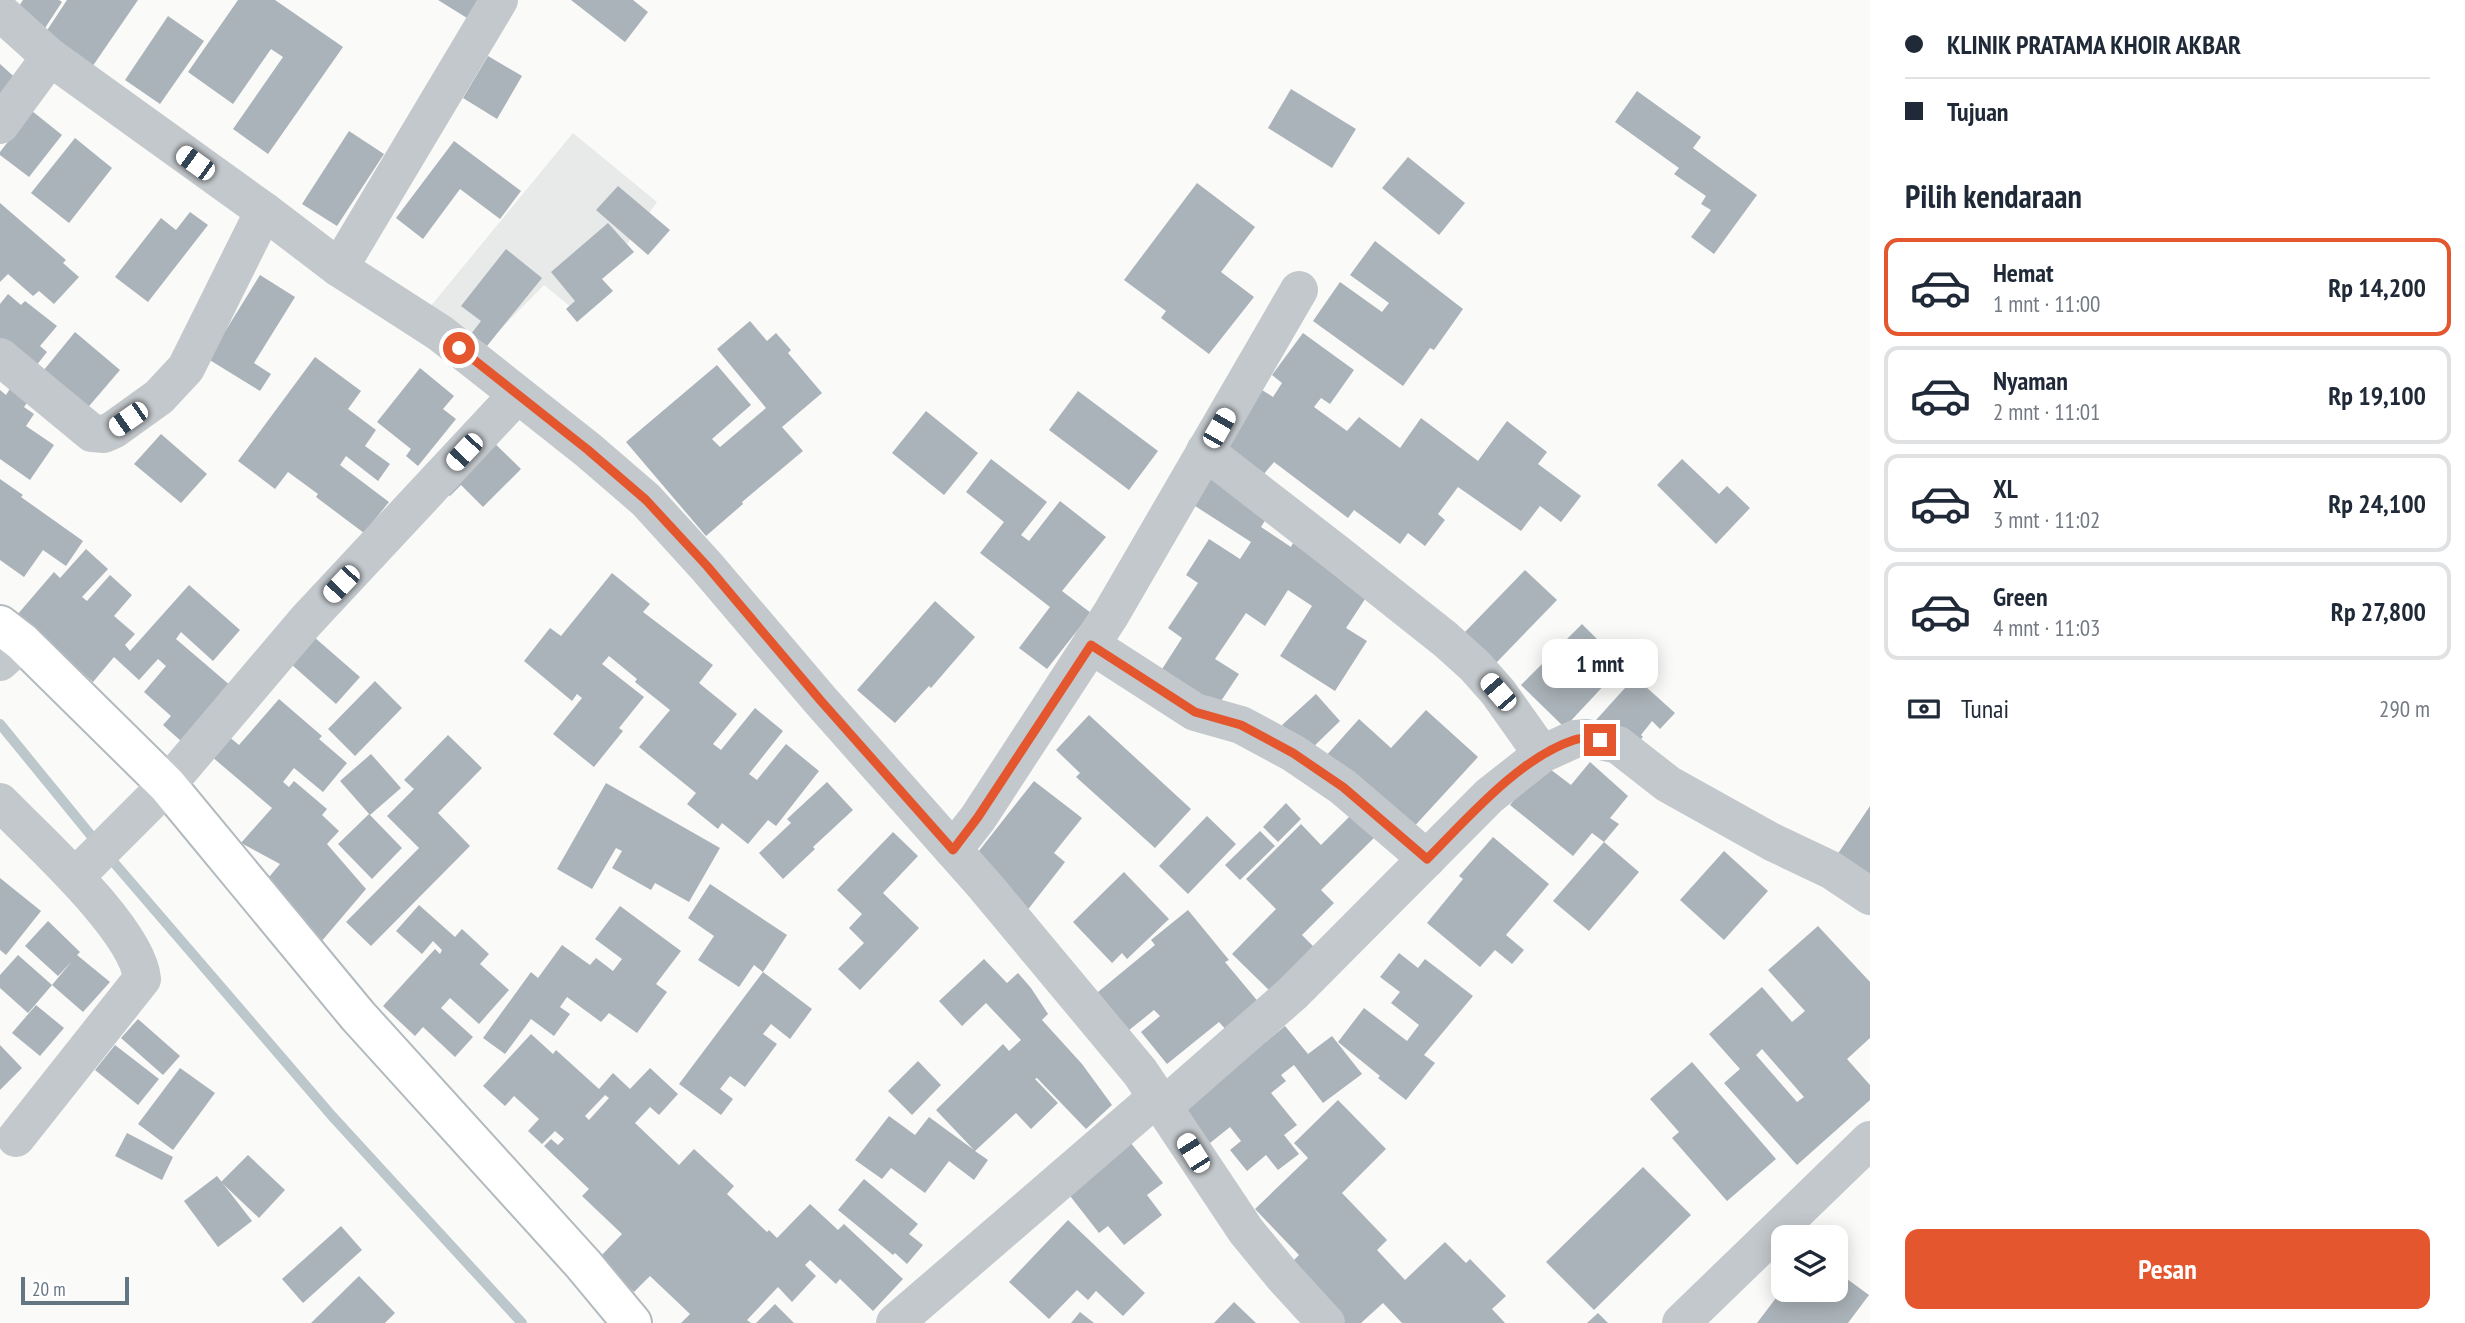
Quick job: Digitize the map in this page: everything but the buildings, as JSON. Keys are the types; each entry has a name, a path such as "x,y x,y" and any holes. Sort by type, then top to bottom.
{"main road":[{"path":"7,643 166,785 358,1016 583,1264 632,1323"}],"street":[{"path":"338,268 499,0"},
{"path":"0,12 50,57 264,211 338,268 440,333 588,450 646,500 707,566 821,701 953,850 1140,1072 1247,1231 1326,1323"},
{"path":"0,125 50,57"},
{"path":"0,357 92,433 109,433 159,397 186,368 264,211"},
{"path":"953,850 978,817 1111,614 1299,290"},
{"path":"83,868 166,785 306,621 517,395"},
{"path":"1205,451 1381,588 1475,666 1498,692 1542,754"},
{"path":"1091,645 1195,712 1241,725 1293,753 1343,787 1427,859"},
{"path":"895,1323 1293,994 1489,796 1542,754 1575,739 1587,738 1618,746 1668,784 1772,842 1831,870 1870,896"},
{"path":"0,802 83,868 89,892 127,942 141,969 142,979 16,1138"},
{"path":"1681,1323 1870,1140"}],"shaded area":[{"path":"573,133 657,202 578,313 544,285 476,354 425,313"}],"waterway":[{"path":"0,724 98,844 332,1116 522,1323"}],"route":[{"path":"459,348 588,450 646,500 707,566 821,701 953,850 978,817 1091,645 1195,712 1241,725 1293,753 1343,787 1427,859 1489,796 1542,754 1575,739 1600,740"}]}
